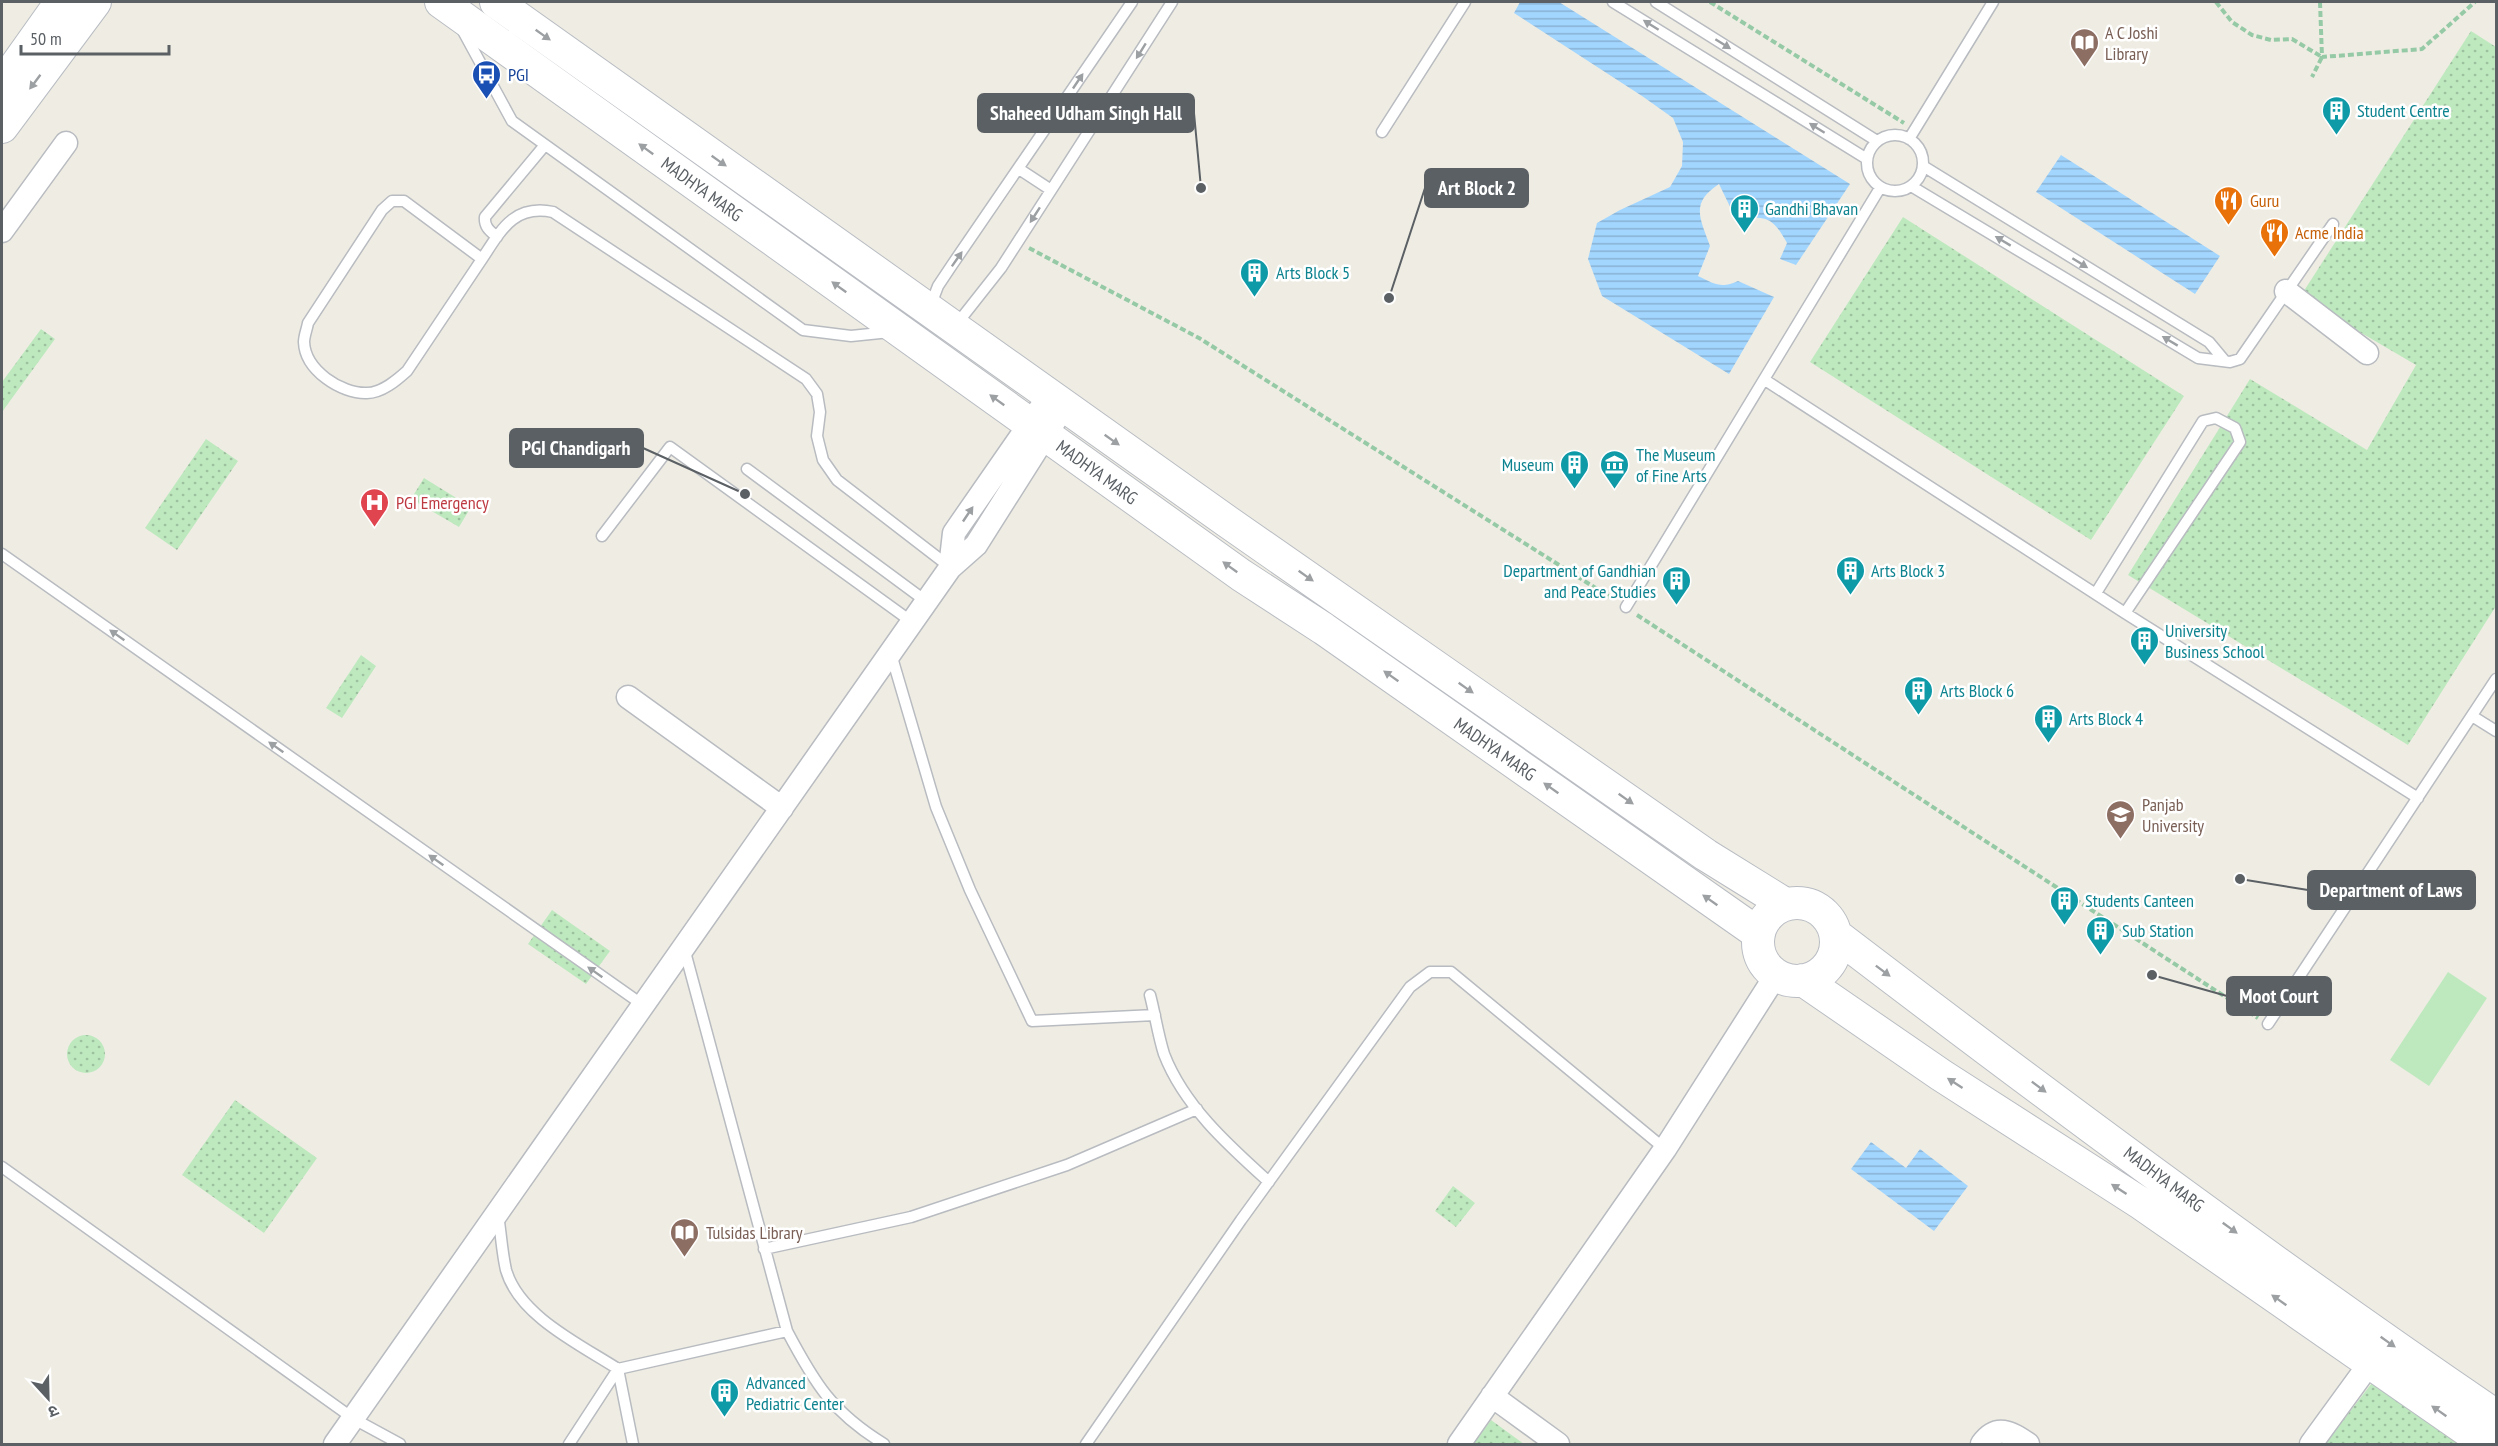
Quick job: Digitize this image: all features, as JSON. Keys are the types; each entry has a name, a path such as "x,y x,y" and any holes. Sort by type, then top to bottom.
{"main road":[{"path":"2,86 61,2"},
{"path":"2,127 95,2"},
{"name":"MADHYA MARG","path":"496,2 1057,401 1696,848 1785,904"},
{"name":"MADHYA MARG","path":"446,5 1242,575 1324,629 1758,933"},
{"path":"1789,978 1815,977 1832,959 1836,935 1832,922 1823,912 1805,904 1785,904 1773,911 1764,921 1758,933 1760,956 1766,965 2142,1204 2487,1444"},
{"name":"MADHYA MARG","path":"1836,935 2234,1232 2386,1342 2496,1416"}],"street":[{"path":"2,231 66,143"},
{"path":"2286,291 2367,352"},
{"path":"335,1444 950,568 976,545 1037,429 1057,401"},
{"path":"628,698 782,808"},
{"path":"1459,1444 1665,1149 1789,978"},
{"path":"2311,1444 2370,1363"},
{"path":"1492,1396 1558,1444"},
{"path":"1982,1444 1987,1437 2000,1431 2012,1433 2028,1444"}],"lane":[{"path":"941,319 938,286 1132,2"},
{"path":"941,319 1001,268 1172,2"},
{"path":"1382,132 1465,2"},
{"path":"1613,2 1867,159"},
{"path":"1656,2 1878,141"},
{"path":"1912,134 1993,2"},
{"path":"446,5 512,121 803,330 851,336 901,331"},
{"path":"1912,134 1922,156 1923,166 1919,178 1902,191 1880,188 1871,179 1867,170 1870,149 1878,141 1888,136 1912,134"},
{"path":"497,237 488,230 484,223 485,217 545,145"},
{"path":"1923,166 2209,342 2224,360"},
{"path":"1019,169 1051,190"},
{"path":"1911,186 2198,358 2234,362 2240,359 2333,224"},
{"path":"1626,607 1880,188"},
{"path":"482,259 404,201 392,201 382,210 308,323 304,342 310,362 324,377 347,391 369,393 392,384 407,371 509,221 520,214 537,209 554,212 806,379 816,394 820,412 817,436 823,460 837,480 950,568"},
{"path":"1765,380 2125,613 2418,798"},
{"path":"2096,593 2203,421 2216,418 2235,428 2240,442 2125,613"},
{"path":"602,536 670,447 912,622"},
{"path":"747,469 927,602"},
{"path":"2,554 643,1005"},
{"path":"891,654 936,807 970,890 1032,1022 1155,1015"},
{"path":"2268,1024 2496,679"},
{"path":"2472,716 2496,731"},
{"path":"684,948 787,1331 807,1369 829,1402 861,1430 884,1444"},
{"path":"1086,1444 1269,1182 1410,987 1430,972 1451,972 1665,1149"},
{"path":"1150,995 1164,1054 1181,1087 1206,1121 1269,1182"},
{"path":"764,1249 911,1217 1067,1165 1197,1109"},
{"path":"2,1167 354,1419 400,1444"},
{"path":"498,1212 507,1271 519,1298 541,1318 618,1370 633,1444"},
{"path":"569,1444 618,1370 787,1331"}],"path":[{"path":"1710,2 1912,134"},
{"path":"2216,2 2232,21 2252,35 2271,40 2292,39 2322,57 2422,49 2475,2"},
{"path":"2312,77 2322,57 2320,2"},
{"path":"1018,242 1199,338 1626,607 2268,1024"}],"green space":[{"path":"2471,31 2496,47 2496,606 2408,745 2128,575 2250,379 2367,450 2416,365 2300,297"},
{"path":"1903,217 2184,396 2091,540 1810,362"},
{"path":"41,329 55,339 2,412 2,382"},
{"path":"206,439 238,461 177,550 145,528"},
{"path":"424,478 471,507 459,527 411,499"},
{"path":"361,655 376,666 342,718 326,708"},
{"path":"552,910 610,951 586,984 528,944"},
{"path":"2448,972 2487,998 2429,1086 2390,1060"},
{"path":"86,1035 99,1041 105,1054 99,1067 86,1073 73,1067 67,1054 73,1041"},
{"path":"235,1100 317,1158 264,1233 182,1175"},
{"path":"1453,1186 1475,1203 1456,1227 1435,1211"},
{"path":"2375,1379 2468,1444 2325,1444"},
{"path":"1491,1420 1524,1444 1473,1444"}],"water":[{"path":"1520,2 1559,2 1850,184 1796,265 1780,259 1787,243 1772,222 1761,218 1735,217 1719,184 1704,198 1700,212 1710,246 1698,276 1718,284 1727,285 1738,281 1774,297 1729,374 1602,296 1588,259 1597,223 1670,187 1682,166 1683,142 1673,118 1514,13"},
{"path":"2061,155 2220,256 2195,294 2036,192"},
{"path":"1871,1142 1906,1168 1920,1149 1968,1186 1934,1231 1851,1169"}],"place":[{"name":"A C Joshi Library","path":"2084,68"},
{"name":"PGI","path":"487,100"},
{"name":"Student Centre","path":"2336,136"},
{"name":"Shaheed Udham Singh Hall","path":"1201,188"},
{"name":"Guru","path":"2229,226"},
{"name":"Gandhi Bhavan","path":"1744,234"},
{"name":"Acme India","path":"2274,258"},
{"name":"Arts Block 5","path":"1255,298"},
{"name":"Art Block 2","path":"1389,298"},
{"name":"Museum","path":"1575,490"},
{"name":"The Museum of Fine Arts","path":"1615,490"},
{"name":"PGI Chandigarh","path":"745,494"},
{"name":"PGI Emergency","path":"375,528"},
{"name":"Arts Block 3","path":"1850,596"},
{"name":"Department of Gandhian and Peace Studies","path":"1677,606"},
{"name":"University Business School","path":"2144,666"},
{"name":"Arts Block 6","path":"1919,716"},
{"name":"Arts Block 4","path":"2048,744"},
{"name":"Panjab University","path":"2121,840"},
{"name":"Department of Laws","path":"2240,879"},
{"name":"Students Canteen","path":"2064,926"},
{"name":"Sub Station","path":"2101,956"},
{"name":"Moot Court","path":"2152,975"},
{"name":"Tulsidas Library","path":"685,1258"},
{"name":"Advanced Pediatric Center","path":"725,1418"}]}
